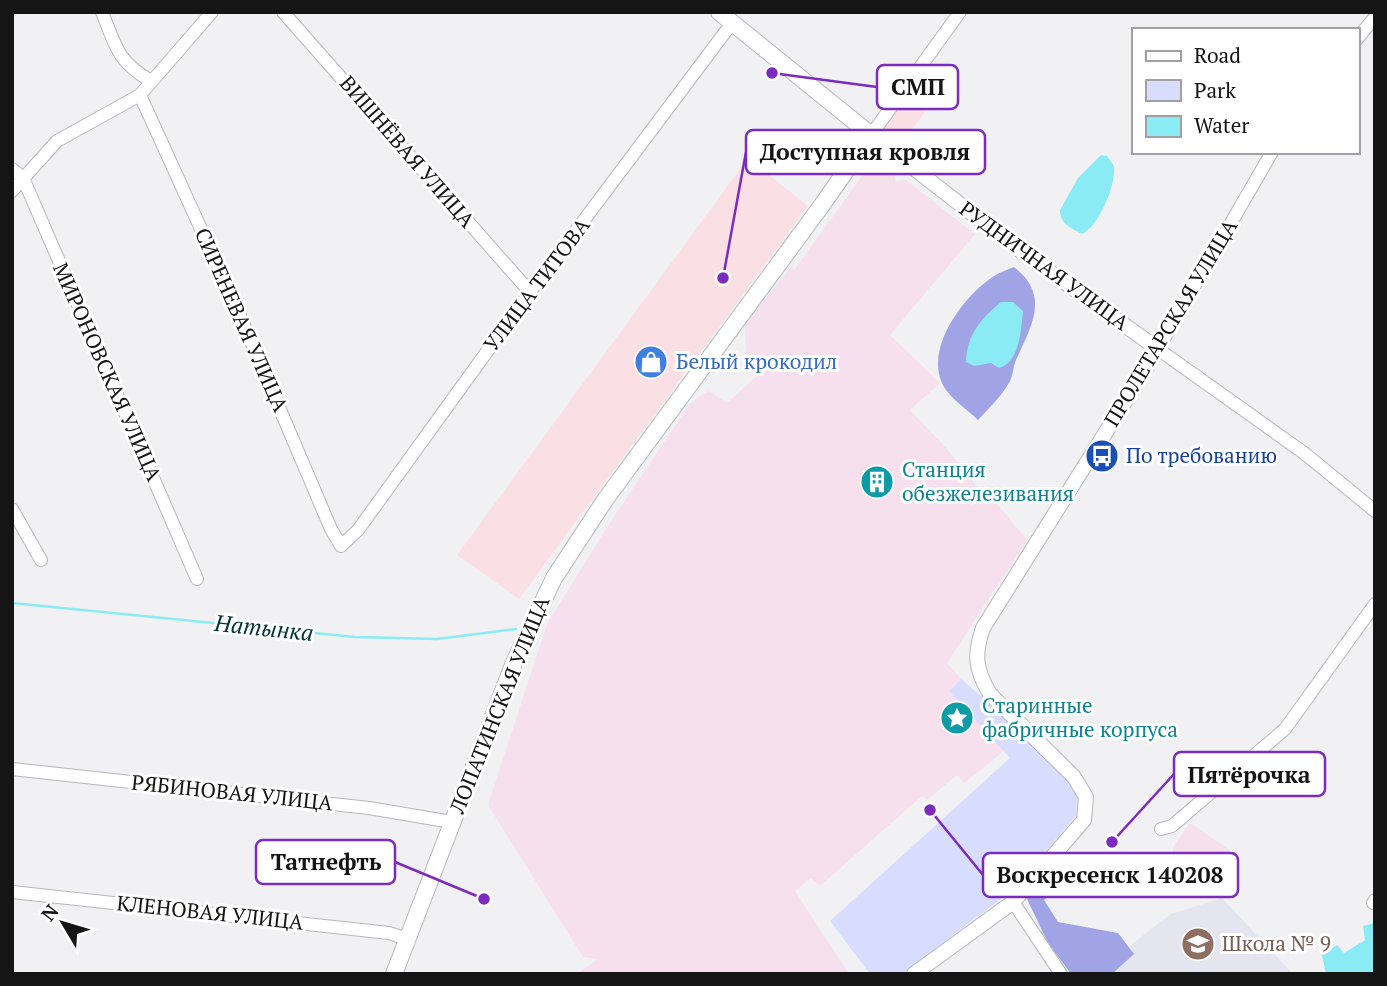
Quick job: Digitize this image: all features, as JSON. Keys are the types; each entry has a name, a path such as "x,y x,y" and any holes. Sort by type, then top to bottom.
{"main road":[{"name":"РУДНИЧНАЯ УЛИЦА","path":"719,12 871,135"},
{"name":"ЛОПАТИНСКАЯ УЛИЦА","path":"394,974 530,624 567,556 598,509 871,135"}],"street":[{"path":"102,12 125,61 132,70 151,81"},
{"path":"12,191 57,141 140,95 212,12"},
{"name":"ВИШНЁВАЯ УЛИЦА","path":"283,12 530,292"},
{"name":"ЛОПАТИНСКАЯ УЛИЦА","path":"871,135 960,12"},
{"path":"1359,37 1375,17"},
{"name":"УЛИЦА ТИТОВА","path":"341,546 358,530 530,292 732,23"},
{"name":"СИРЕНЕВАЯ УЛИЦА","path":"140,95 232,297 331,530 341,546"},
{"name":"РУДНИЧНАЯ УЛИЦА","path":"871,135 1011,244 1304,453 1375,511"},
{"name":"ПРОЛЕТАРСКАЯ УЛИЦА","path":"914,974 1013,902 1084,820 1086,797 1074,777 990,694 981,678 977,646 984,628 1158,349 1271,154"},
{"name":"МИРОНОВСКАЯ УЛИЦА","path":"12,169 23,178 197,579"},
{"path":"12,509 41,560"},
{"path":"1161,830 1172,826 1285,729 1375,604"},
{"name":"РЯБИНОВАЯ УЛИЦА","path":"12,769 369,808 452,822"},
{"name":"КЛЕНОВАЯ УЛИЦА","path":"12,892 389,933 407,939"},
{"path":"1013,902 1061,974"}],"shaded area":[{"path":"909,94 928,108 899,146 880,132"},
{"path":"876,157 895,173 897,181 906,180 975,234 890,335 940,383 910,410 948,450 991,504 995,501 1027,540 947,663 961,679 949,691 1004,751 964,783 957,775 927,800 922,796 820,886 811,878 795,891 849,974 577,974 598,959 583,957 488,805 547,624 609,524 689,405 709,391 727,403 762,371 746,352 745,324 791,267 794,270"},
{"path":"748,158 808,206 519,599 457,555"},
{"path":"1014,267 1032,289 1035,300 1032,323 1010,381 978,420 946,390 939,375 938,359 942,343 958,311 982,285"},
{"path":"1190,823 1230,850 1211,889 1171,887 1173,847"},
{"path":"1062,858 1074,872 1044,900 1058,922 1118,933 1134,954 1112,974 1071,974 1048,943 1027,899"},
{"name":"Школа № 9","path":"1222,898 1293,974 1093,974 1171,914"}],"green space":[{"path":"961,679 1021,730 1078,787 1076,815 1015,888 902,974 870,974 830,921 1010,758 949,691"}],"water":[{"path":"1101,155 1107,156 1114,166 1112,184 1100,214 1082,234 1064,222 1060,210 1078,178"},
{"path":"1001,302 1013,302 1023,311 1018,344 1011,359 999,368 991,363 974,366 966,362 969,343 976,328"},
{"path":"1375,923 1375,974 1326,974 1322,955 1337,945 1344,953 1365,940 1363,926"}],"waterway":[{"name":"Натынка","path":"12,603 355,637 437,639 516,629"}],"place":[{"name":"СМП","path":"772,73"},
{"name":"Доступная кровля","path":"723,278"},
{"name":"Белый крокодил","path":"651,362"},
{"name":"По требованию","path":"1102,456"},
{"name":"Станция обезжелезивания","path":"877,482"},
{"name":"Старинные фабричные корпуса","path":"957,718"},
{"name":"Воскресенск 140208","path":"930,810"},
{"name":"Пятёрочка","path":"1112,842"},
{"name":"Татнефть","path":"484,899"},
{"name":"Школа № 9","path":"1198,944"}]}
